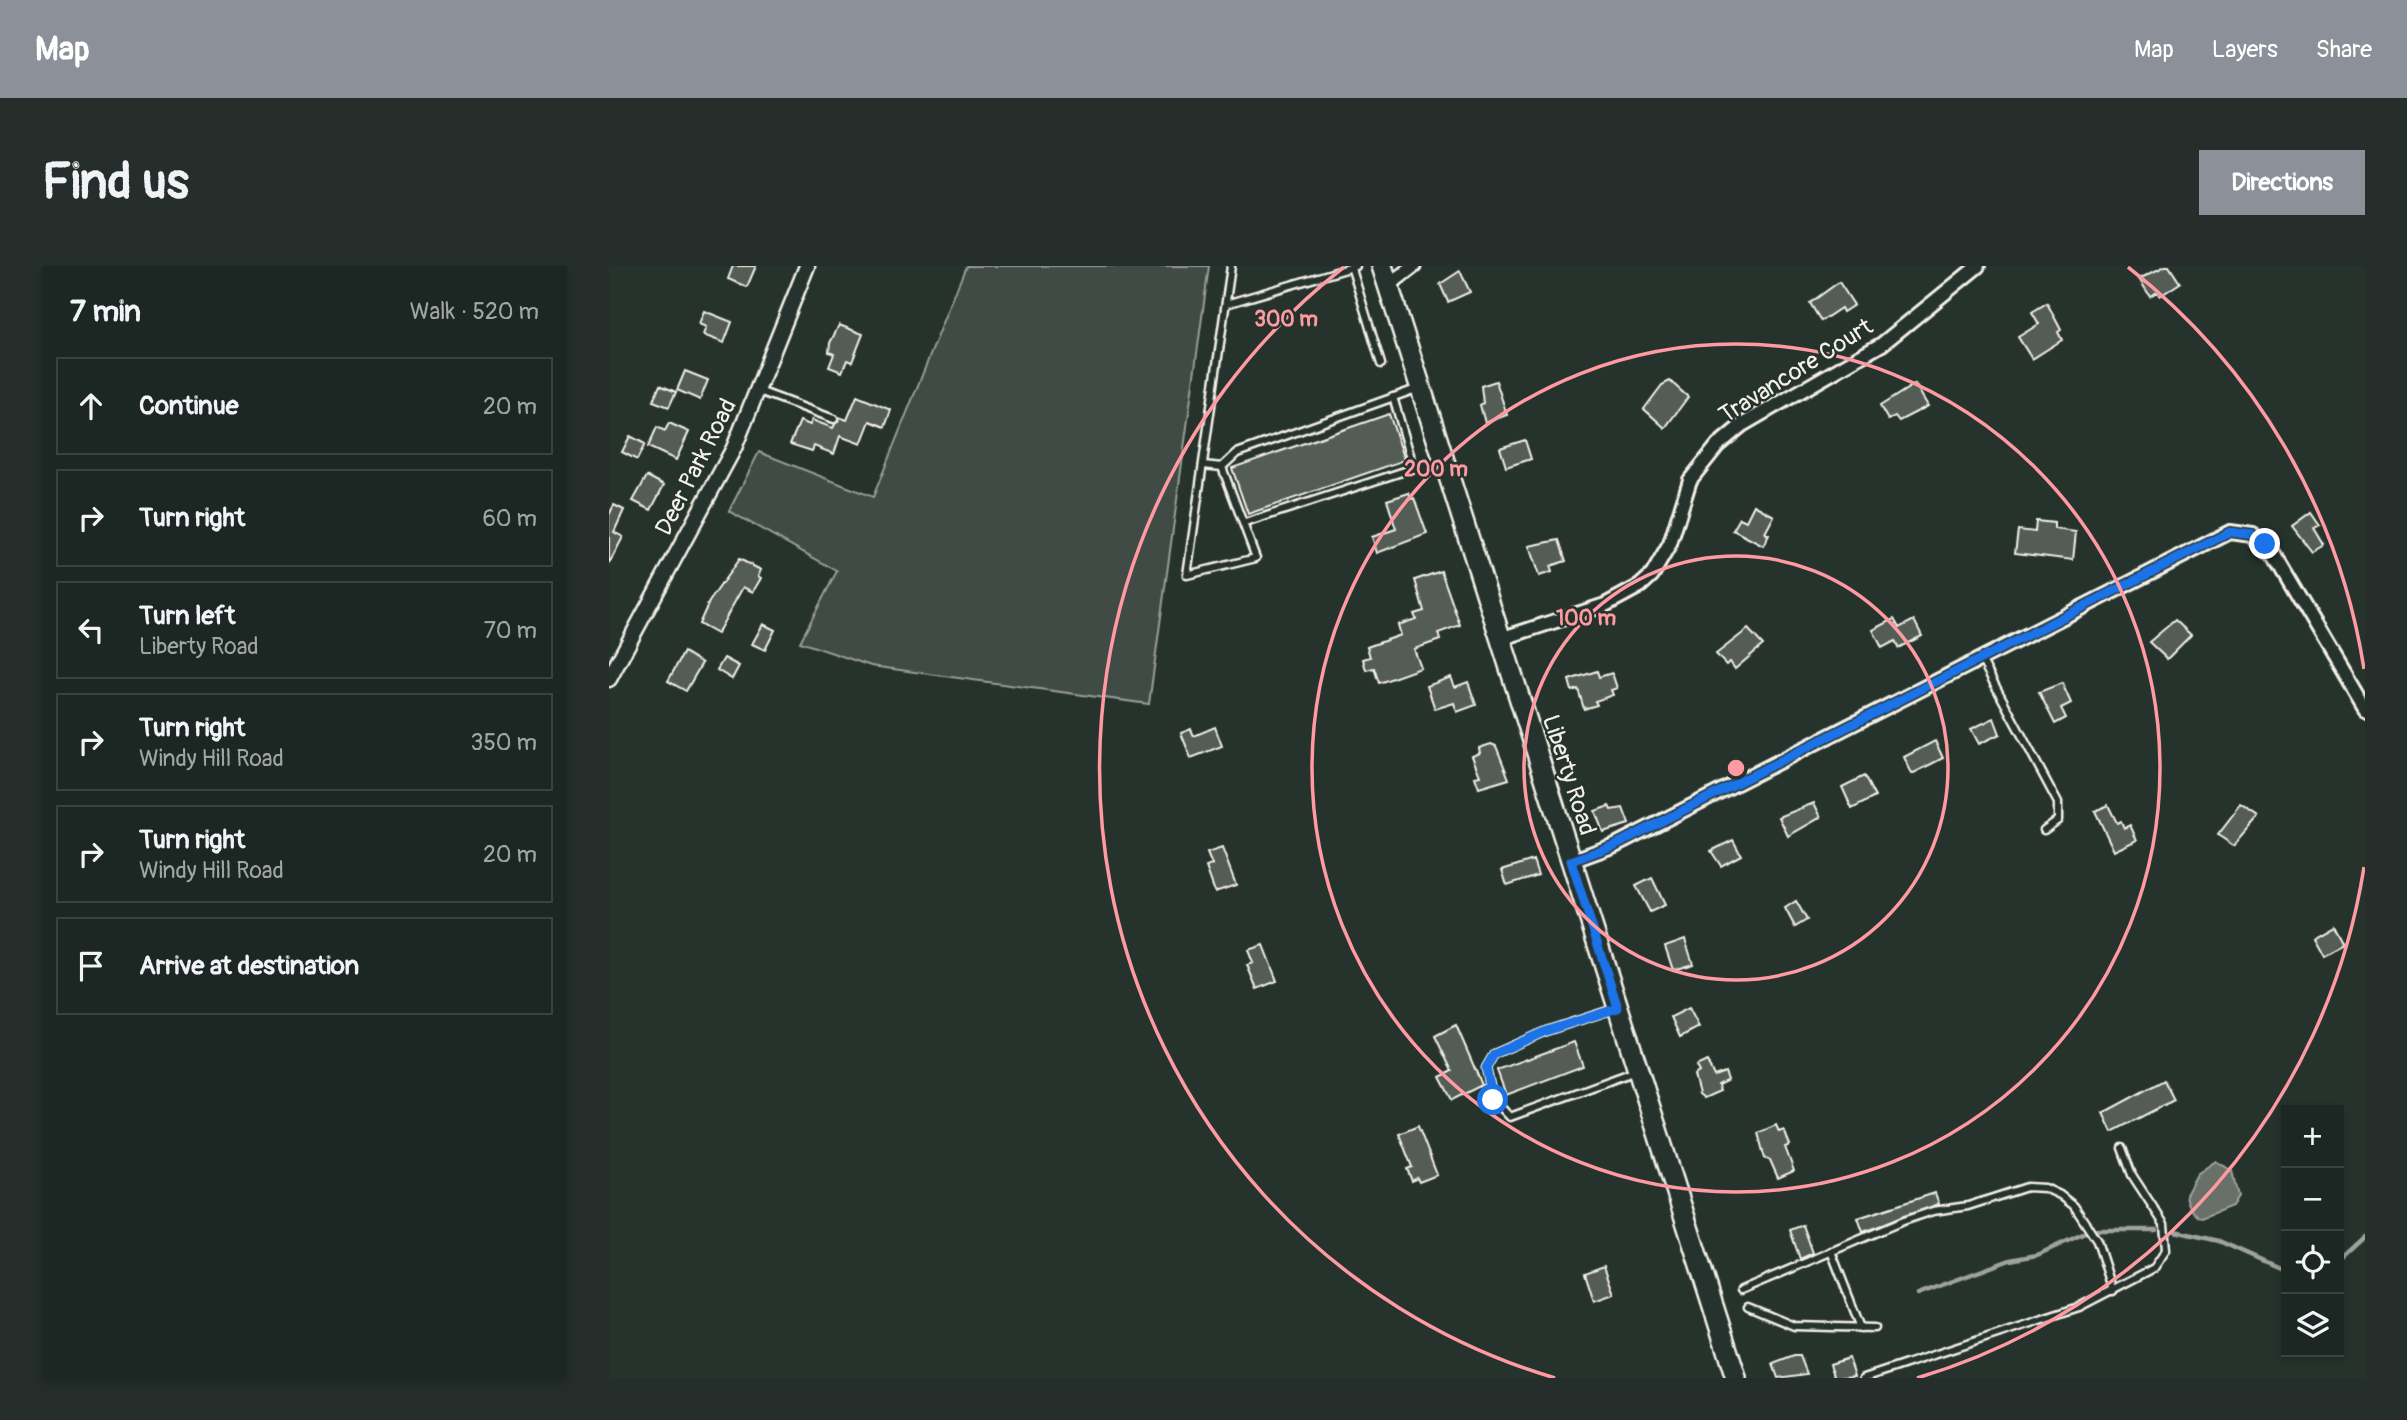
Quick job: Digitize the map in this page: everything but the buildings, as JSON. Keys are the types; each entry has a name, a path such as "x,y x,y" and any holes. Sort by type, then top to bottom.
{"main road":[{"name":"Liberty Road","path":"1382,266 1736,1378"}],"street":[{"name":"Deer Park Road","path":"609,680 713,489 758,391 807,266"},
{"path":"1388,286 1413,266"},
{"name":"Travancore Court","path":"1500,639 1605,605 1640,586 1652,575 1671,544 1690,480 1719,445 1742,425 1882,344 1978,266"},
{"path":"1571,861 1615,845 2230,532 2253,535 2274,555 2365,709"}],"lane":[{"path":"1222,467 1256,558 1187,575 1231,266"},
{"path":"1226,304 1353,266 1381,364"},
{"path":"1203,465 1222,467 1237,453 1420,388"},
{"path":"758,391 834,419"},
{"path":"1245,523 1414,468 1393,397"},
{"path":"1981,659 2058,803 2058,820 2044,830"},
{"path":"1618,1008 1546,1031 1494,1054 1486,1068 1493,1100 1510,1117 1638,1071"},
{"path":"1864,1378 2079,1307 2154,1268 2162,1259 2168,1238 2164,1224 2132,1175 2122,1148"},
{"path":"1741,1290 1933,1211 1968,1206 2027,1187 2045,1188 2060,1195 2086,1221 2097,1241 2113,1291"},
{"path":"1831,1251 1861,1328"},
{"path":"1748,1307 1794,1326 1875,1328"}],"shaded area":[{"path":"966,266 1209,266 1149,704 871,666 800,642 837,571 729,511 759,452 873,497"},
{"path":"2216,1161 2232,1171 2238,1196 2232,1206 2202,1218 2191,1209 2186,1195 2197,1174"}],"waterway":[{"path":"2097,1230 2156,1230"},
{"path":"2175,1231 2219,1241 2281,1269"},
{"path":"1918,1294 2010,1260 2037,1255 2085,1233"},
{"path":"2344,1256 2365,1237"}],"route":[{"path":"1493,1100 1486,1068 1494,1054 1546,1031 1618,1008 1571,861 1615,845 2230,532 2253,535 2265,544"}]}
